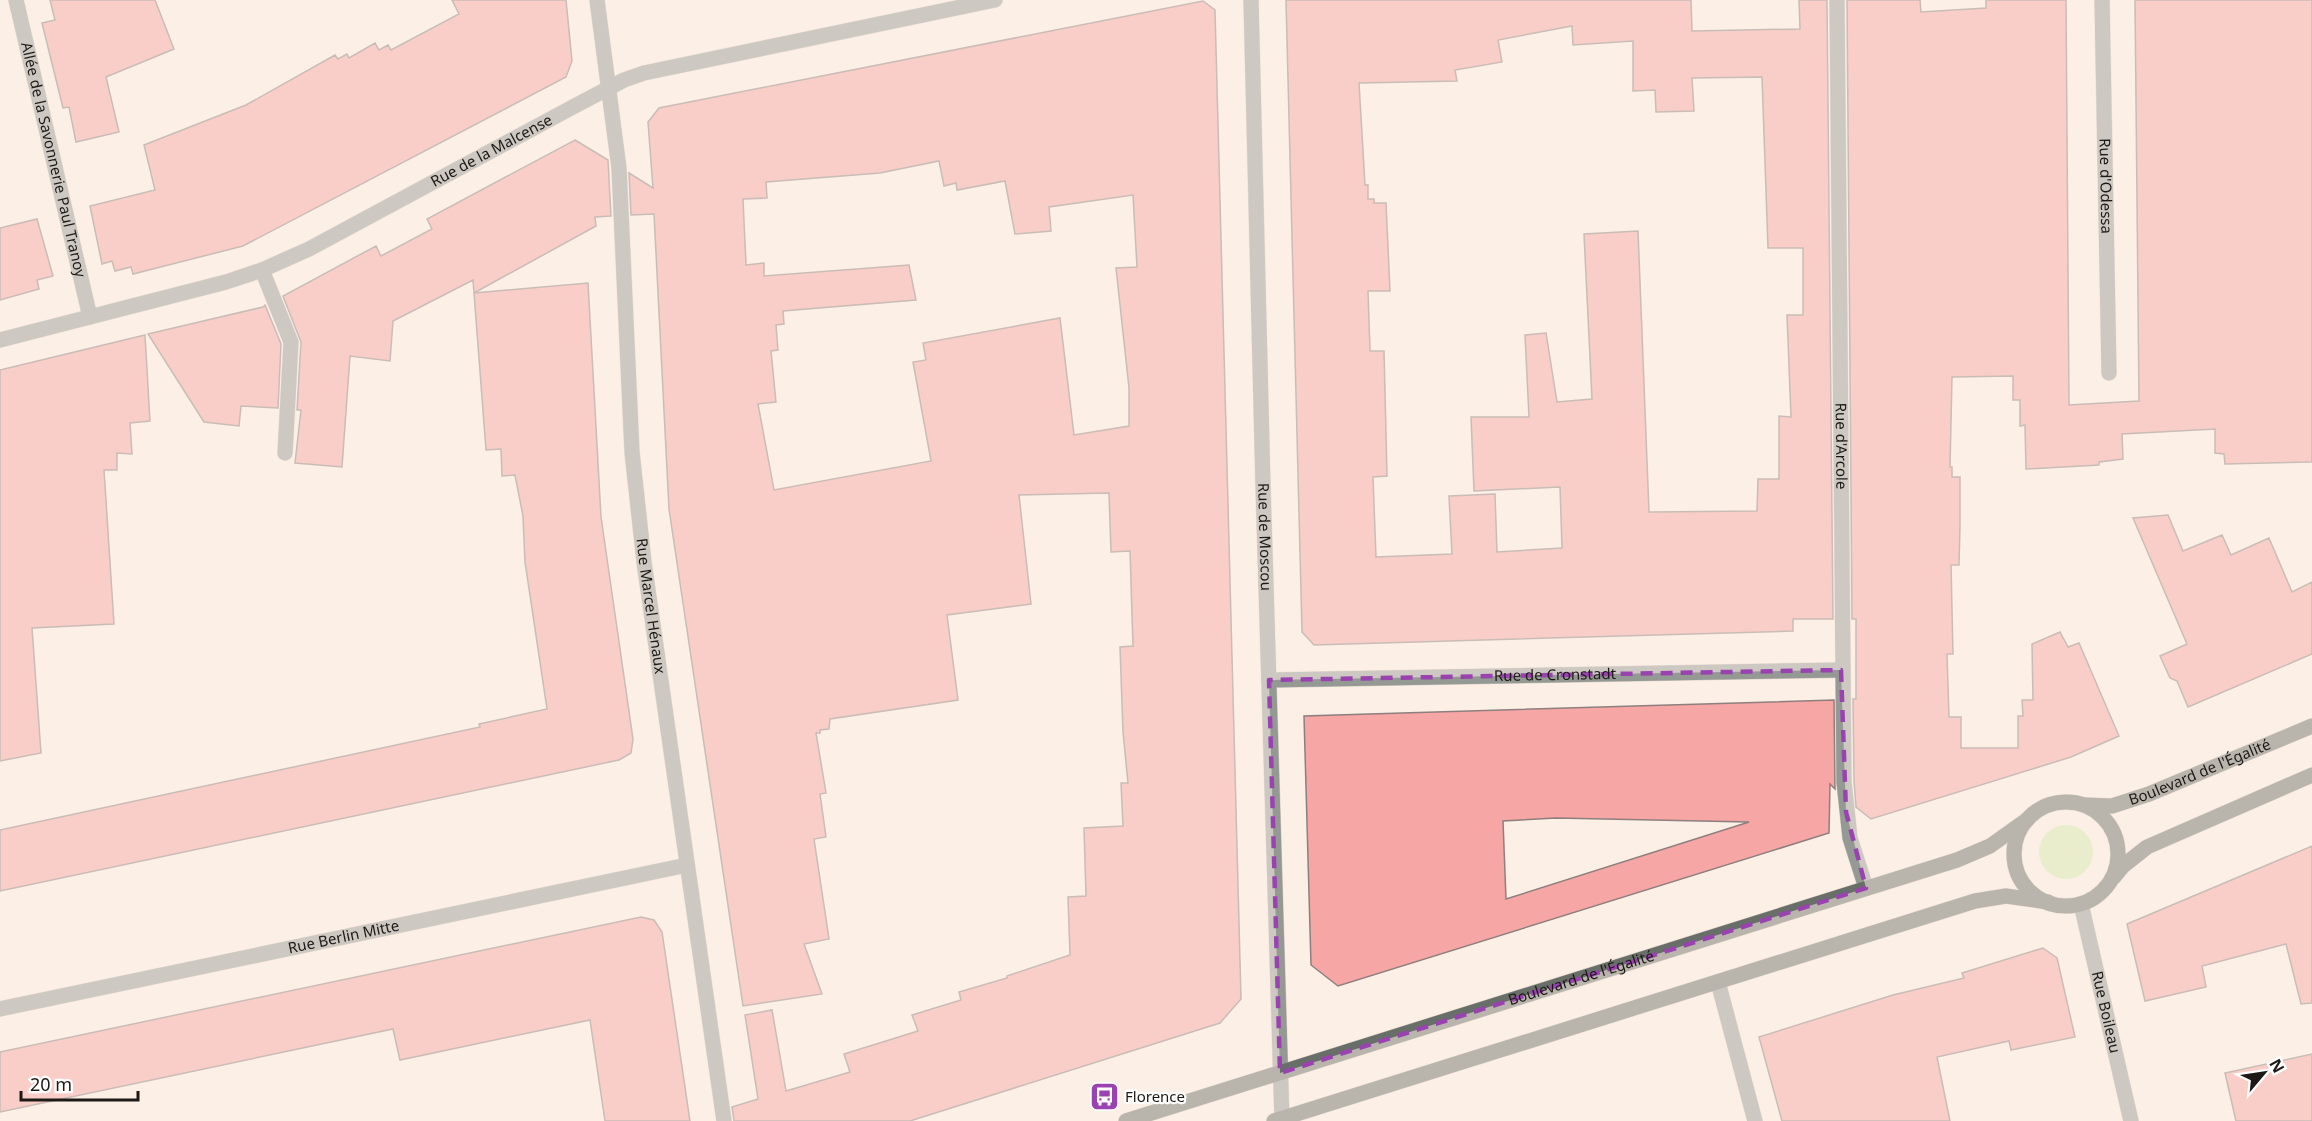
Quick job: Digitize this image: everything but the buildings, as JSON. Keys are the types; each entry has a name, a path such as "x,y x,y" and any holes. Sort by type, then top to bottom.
{"main road":[{"name":"Boulevard de l'Égalité","path":"2083,805 2112,806 2140,797 2312,726"},
{"path":"1279,1120 1975,901 2006,896 2064,905 2081,904 2096,896 2124,866 2147,847 2312,775"},
{"path":"2048,902 2028,888 2016,866 2016,841 2028,819 2041,808 2058,802 2083,805 2099,813 2115,834 2118,860 2108,884"},
{"name":"Boulevard de l'Égalité","path":"1126,1121 1976,853 2004,837 2028,819"}],"street":[{"name":"Allée de la Savonnerie Paul Tranoy","path":"16,0 90,317"},
{"name":"Rue Marcel Hénaux","path":"597,0 620,168 629,396 639,514 724,1121"},
{"name":"Rue de la Malcense","path":"0,340 226,282 262,270 309,249 608,89 644,73 995,0"},
{"name":"Rue de Moscou","path":"1251,0 1280,1073 1279,1120"},
{"name":"Rue d'Arcole","path":"1837,0 1841,670 1846,812 1850,838 1866,888"},
{"name":"Rue d'Odessa","path":"2102,0 2109,373"},
{"path":"262,270 291,342 285,453"},
{"name":"Rue de Cronstadt","path":"1269,680 1841,670"},
{"name":"Rue Berlin Mitte","path":"0,1009 687,865"},
{"name":"Rue Boileau","path":"2081,904 2131,1121"},
{"path":"1718,982 1755,1121"}],"highlighted area":[{"path":"1841,670 1846,812 1866,888 1280,1073 1269,680"}],"green space":[{"path":"2066,825 2076,827 2085,833 2091,842 2093,852 2091,862 2085,871 2076,877 2066,879 2056,877 2047,871 2041,862 2039,852 2041,842 2047,833 2056,827"}],"place":[{"name":"Florence","path":"1104,1097"}]}
